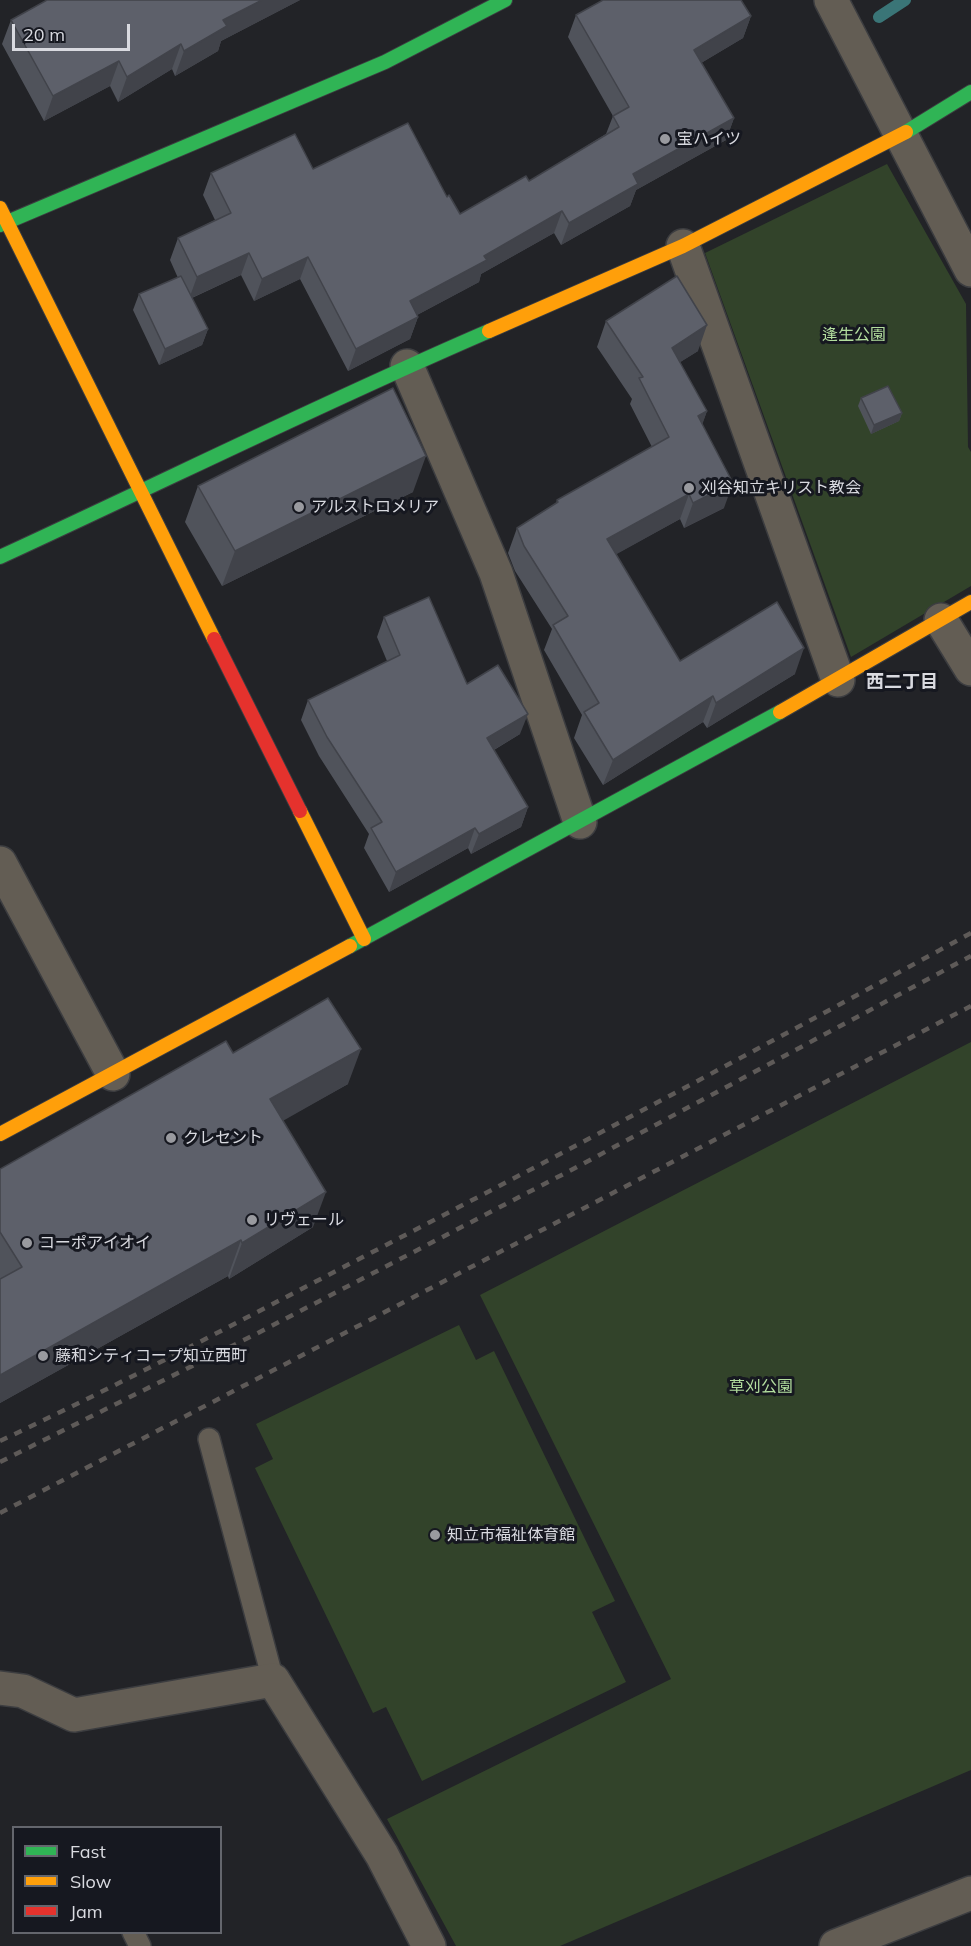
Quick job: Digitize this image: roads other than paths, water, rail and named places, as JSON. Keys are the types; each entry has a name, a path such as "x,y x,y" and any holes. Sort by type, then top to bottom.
{"street":[{"path":"3,224 385,62 505,0"},
{"path":"831,0 971,270"},
{"path":"0,557 407,366 683,246 902,135 971,92"},
{"path":"0,208 3,224 364,939"},
{"path":"683,246 838,680"},
{"path":"407,366 496,573 580,822"},
{"path":"0,1134 580,822 838,680 971,602"},
{"path":"941,620 971,669"},
{"path":"0,863 113,1074"},
{"path":"0,1688 23,1691 74,1715 273,1680 382,1855 429,1946"},
{"path":"836,1946 971,1893"}],"lane":[{"path":"209,1438 273,1680"}],"waterway":[{"path":"879,17 905,0"}],"railway":[{"path":"0,1441 180,1352 436,1219 971,933"},
{"path":"0,1462 256,1334 575,1168 971,956"},
{"path":"0,1513 971,1006"}],"place":[{"name":"宝ハイツ","path":"665,139"},
{"name":"刈谷知立キリスト教会","path":"689,488"},
{"name":"アルストロメリア","path":"299,507"},
{"name":"クレセント","path":"171,1138"},
{"name":"リヴェール","path":"252,1220"},
{"name":"コーポアイオイ","path":"27,1243"},
{"name":"藤和シティコープ知立西町","path":"43,1356"},
{"name":"知立市福祉体育館","path":"435,1535"}],"district":[{"name":"西二丁目","path":"902,683"}],"park label":[{"name":"逢生公園","path":"854,335"},
{"name":"草刈公園","path":"761,1387"}]}
